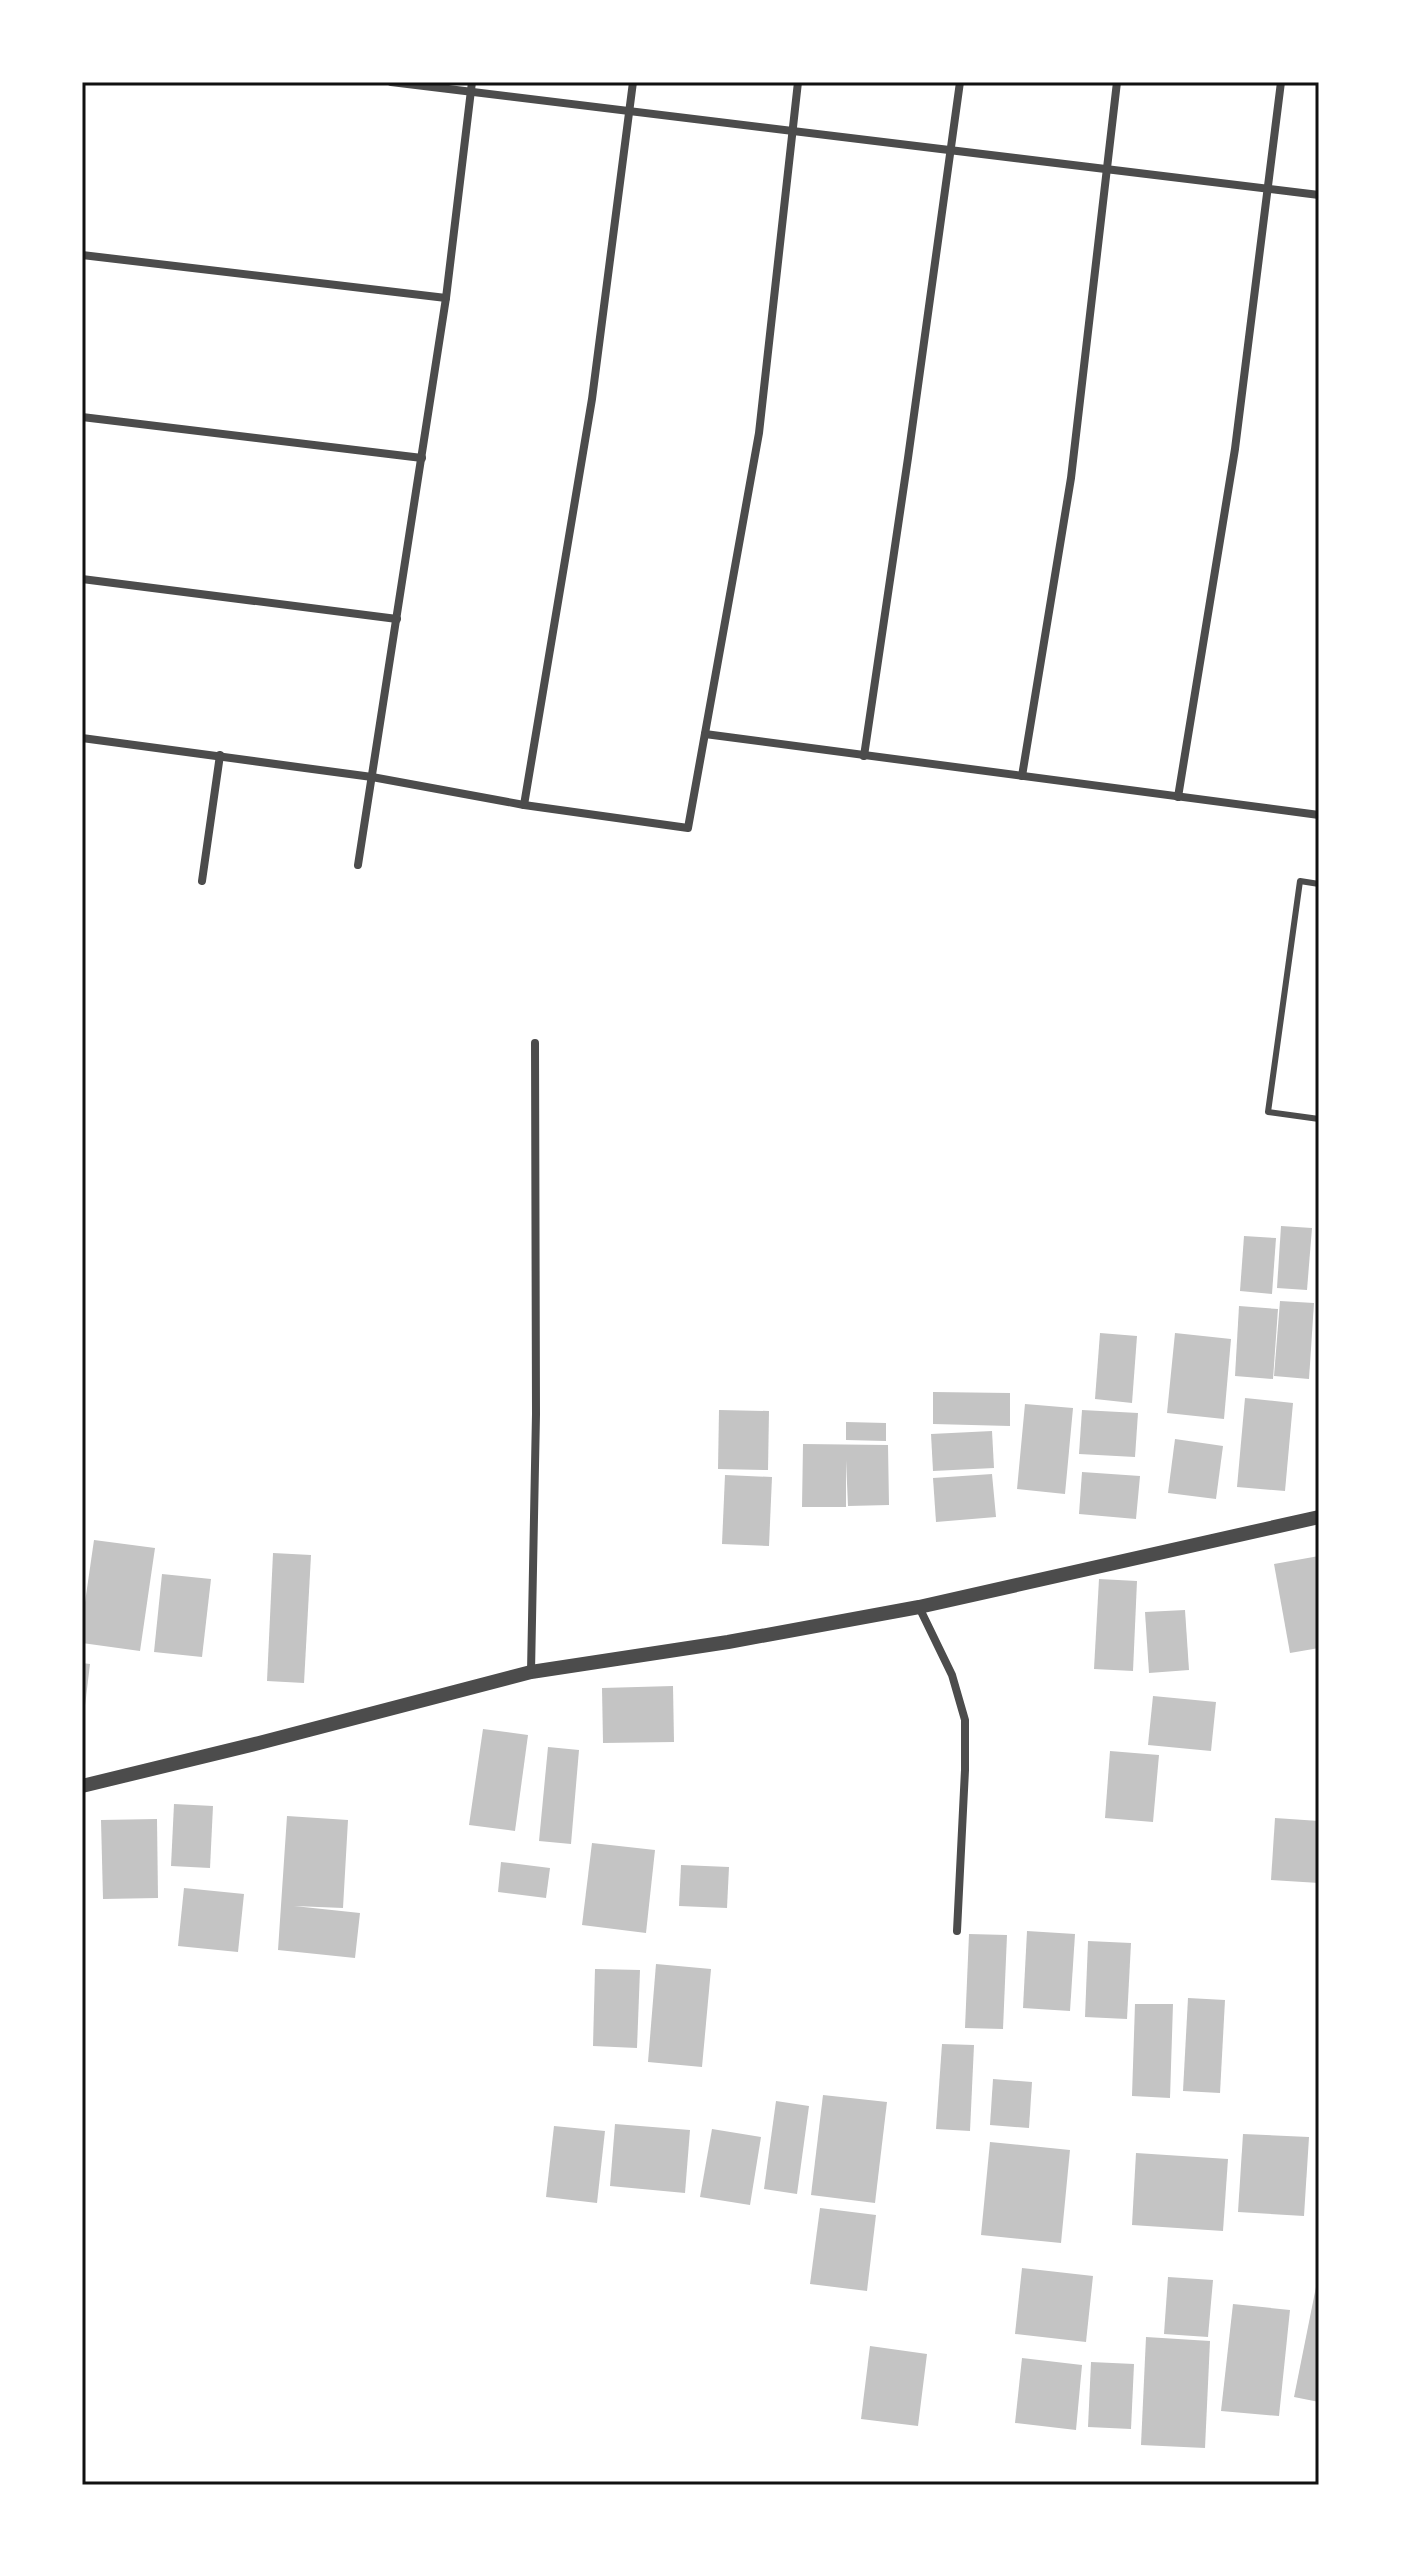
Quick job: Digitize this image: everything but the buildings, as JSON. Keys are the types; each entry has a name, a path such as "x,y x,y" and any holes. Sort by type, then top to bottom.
{"street":[{"path":"391,82 472,87 629,110 1319,195"},
{"path":"524,805 592,399 633,82"},
{"path":"82,738 372,777 524,805 688,828 759,433 798,82"},
{"path":"864,756 960,82"},
{"path":"1022,776 1071,478 1117,82"},
{"path":"1178,797 1235,449 1281,82"},
{"path":"358,865 446,298 472,87"},
{"path":"82,255 446,298"},
{"path":"82,417 422,458"},
{"path":"82,579 397,619"},
{"path":"705,734 1319,815"},
{"path":"202,881 220,755"},
{"path":"531,1672 536,1414 535,1043"},
{"path":"82,1786 531,1672 728,1642 919,1607 1319,1517"},
{"path":"919,1607 952,1675 965,1720 957,1931"}],"lane":[{"path":"1319,884 1300,881 1268,1112 1319,1119"}]}
